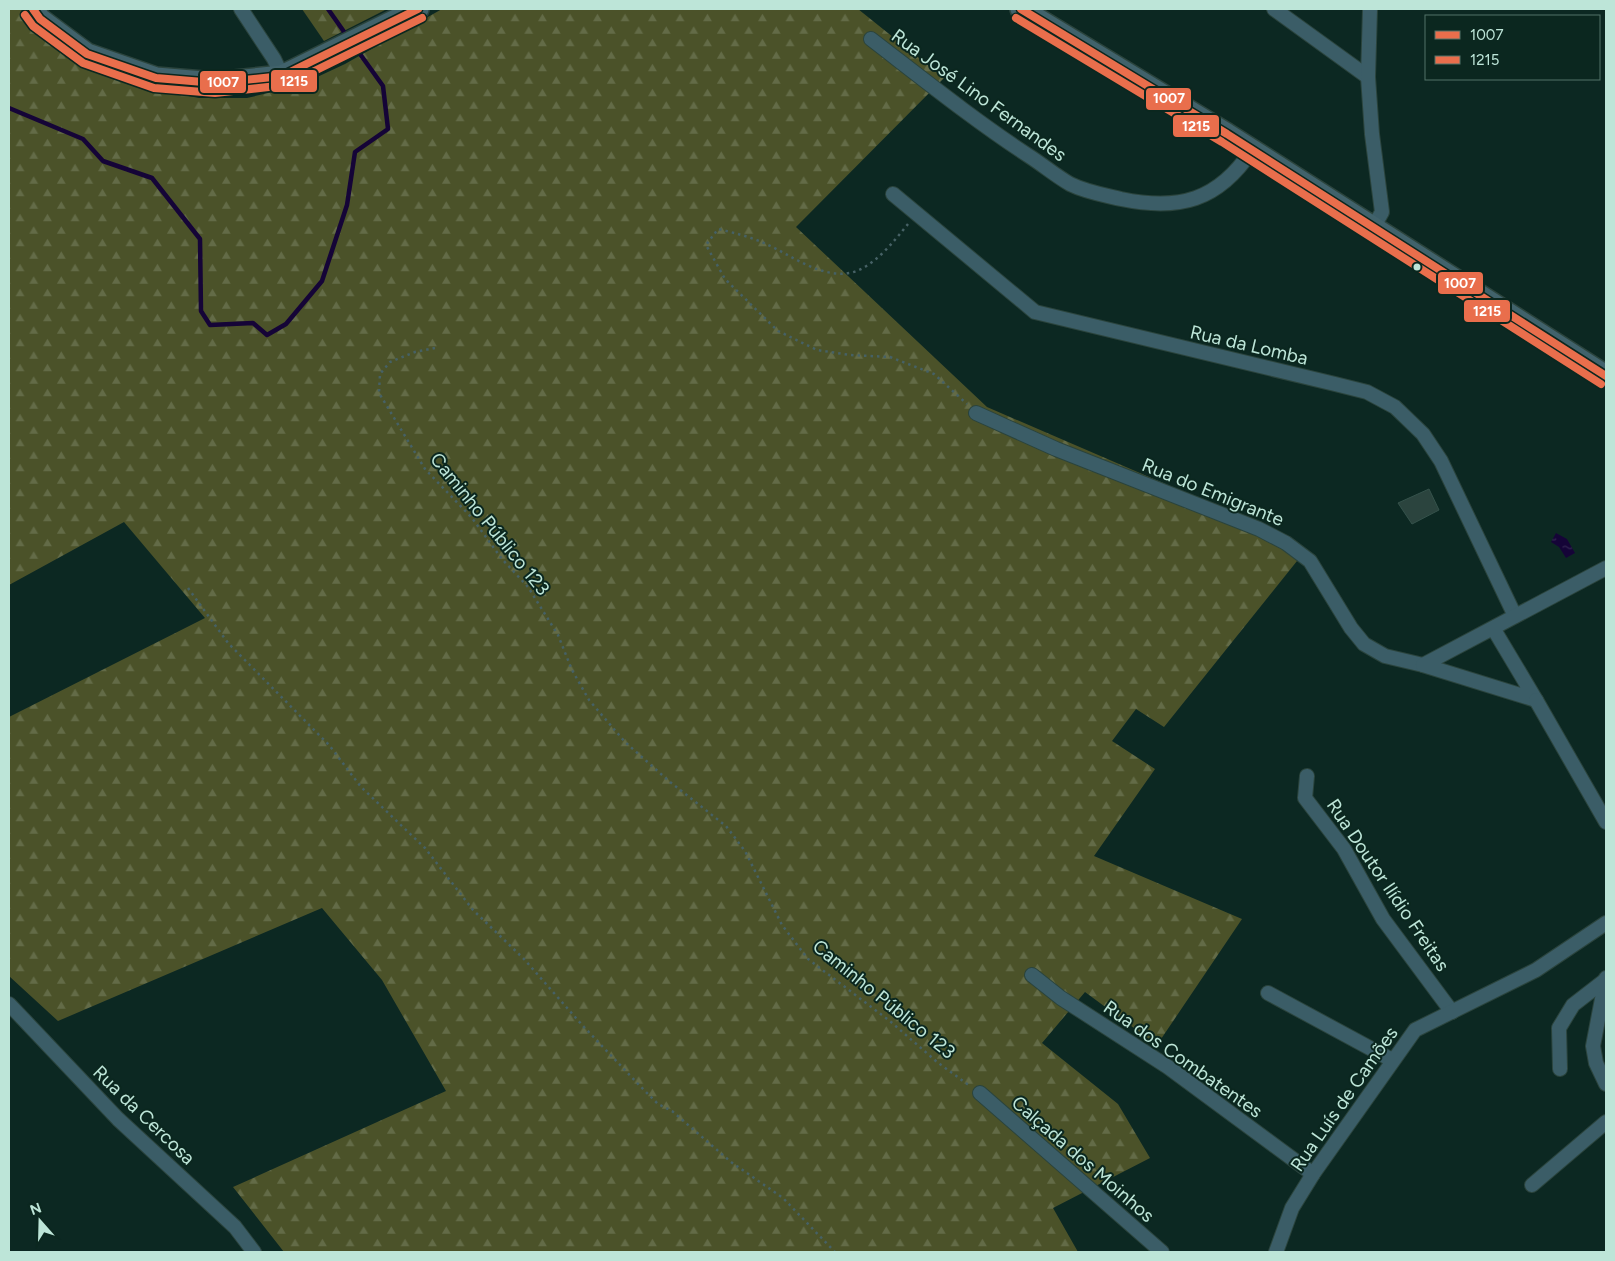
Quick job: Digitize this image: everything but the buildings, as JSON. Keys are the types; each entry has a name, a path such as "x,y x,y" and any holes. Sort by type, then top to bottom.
{"main road":[{"path":"33,9 40,19 87,54 156,78 215,83 282,76 306,66 411,12"},
{"path":"1021,9 1252,150 1606,376"}],"street":[{"path":"241,9 274,59 282,76"},
{"path":"1274,9 1368,77"},
{"path":"1370,9 1368,77 1372,134 1382,212 1373,228"},
{"name":"Rua José Lino Fernandes","path":"871,39 995,134 1071,184 1098,194 1145,204 1179,204 1209,194 1239,169 1252,150"},
{"name":"Rua da Lomba","path":"893,194 1035,312 1366,392 1395,407 1423,434 1441,461 1515,616"},
{"name":"Rua do Emigrante","path":"976,414 1056,449 1259,530 1286,543 1310,561 1351,628 1364,644 1385,656 1423,665 1536,700"},
{"path":"1423,665 1515,616 1604,574"},
{"path":"1493,628 1606,822"},
{"name":"Rua Doutor Ilídio Freitas","path":"1308,776 1305,798 1344,849 1383,919 1452,1012"},
{"name":"Rua Luís de Camões","path":"1276,1252 1292,1208 1313,1174 1415,1030 1536,970 1606,923"},
{"name":"Rua dos Combatentes","path":"1032,975 1061,998 1168,1067 1313,1174"},
{"path":"1560,1069 1559,1028 1573,1005 1605,980"},
{"path":"1605,980 1593,1046 1596,1063 1606,1084"},
{"path":"1268,993 1392,1060"},
{"name":"Rua da Cercosa","path":"9,1004 118,1119 235,1228 254,1252"},
{"name":"Calçada dos Moinhos","path":"980,1093 1162,1252"},
{"path":"1532,1185 1606,1122"}],"path":[{"path":"917,214 891,244 869,264 850,273 826,271 742,234 718,229 706,245 725,279 778,331 817,350 850,355 890,356 934,374 954,390 976,414"},
{"name":"Caminho Público 123","path":"435,348 415,352 390,362 380,374 379,393 425,470 472,518 502,559 528,587 558,635 572,670 589,700 625,742 670,782 726,826 745,851 782,925 808,959 891,1022 937,1062 980,1093"},
{"path":"188,588 228,643 329,745 361,787 425,848 473,910 524,959 583,1026 641,1087 658,1104 672,1111 731,1162 783,1198 835,1252"}],"green space":[{"path":"9,9 29,9 91,61 113,74 153,89 199,98 247,98 298,86 345,64 442,9 858,9 944,78 796,227 987,407 1258,524 1305,551 1164,727 1136,709 1112,741 1155,769 1094,856 1242,919 1157,1045 1085,992 1042,1043 1118,1104 1150,1158 1053,1208 1078,1252 284,1252 233,1187 446,1091 382,980 322,908 58,1021 9,976 9,717 205,618 124,522 9,585"},
{"path":"302,9 387,9 324,41"}],"water":[{"path":"1556,533 1567,539 1575,553 1566,558 1559,547 1551,542"}],"waterway":[{"path":"328,9 347,36"},
{"path":"9,108 83,139 103,161 152,178 200,239 201,311 210,325 253,323 267,335 286,324 322,281 347,205 355,152 388,129 383,86 355,47"}],"transit line":[{"name":"1007","path":"33,9 40,19 87,54 156,78 215,83 282,76 418,9"},
{"name":"1007","path":"1021,9 1227,134 1606,376"},
{"name":"1215","path":"25,15 33,26 83,63 154,88 215,93 286,85 422,18"},
{"name":"1215","path":"1016,18 1222,142 1601,384"}]}
